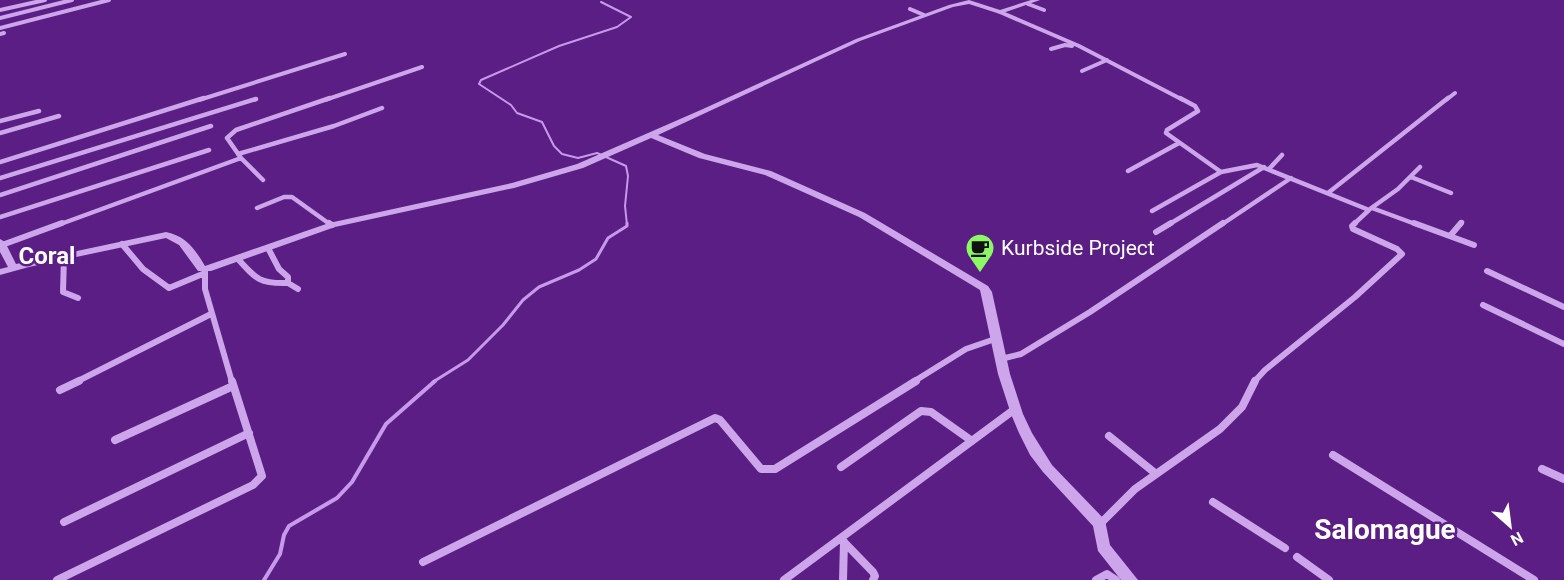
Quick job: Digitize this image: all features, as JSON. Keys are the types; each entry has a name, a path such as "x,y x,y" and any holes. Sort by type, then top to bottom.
{"street":[{"path":"0,10 45,0"},
{"path":"0,18 72,0"},
{"path":"0,28 109,0"},
{"path":"1000,12 1037,0"},
{"path":"122,244 161,284 169,288 238,259 332,225 555,174 598,159 858,40 924,15 967,2 1000,12 1079,46 1198,108 1196,113 1166,131 1168,137 1221,172"},
{"path":"1028,4 1044,10"},
{"path":"910,9 924,15"},
{"path":"1051,50 1065,45 1079,46"},
{"path":"0,162 345,54"},
{"path":"1082,71 1107,60"},
{"path":"263,180 240,156 227,138 236,130 422,67"},
{"path":"1328,193 1455,93"},
{"path":"0,178 256,99"},
{"path":"13,267 1,244 240,156 334,126 381,108"},
{"path":"0,121 39,111"},
{"path":"0,133 59,116"},
{"path":"0,195 211,126"},
{"path":"651,135 702,156 776,176 862,214 984,288 987,292 994,339 1015,409 1034,450 1042,462 1100,524 1103,547 1130,580"},
{"path":"1128,171 1179,144"},
{"path":"0,218 209,150"},
{"path":"1156,232 1266,168 1282,155"},
{"path":"1152,211 1221,172 1248,165 1266,168 1370,209 1474,245"},
{"path":"1100,524 1121,501 1155,473 1220,429 1242,407 1254,382 1265,370 1355,297 1401,256 1397,249 1358,233 1352,228 1370,209 1411,177 1420,167"},
{"path":"1411,177 1451,193"},
{"path":"1000,359 1021,354 1090,312 1291,178"},
{"path":"257,208 292,196 332,225"},
{"path":"1450,236 1462,222"},
{"path":"0,272 13,267 156,237 177,237 205,272 205,289 211,314 262,476 260,480 57,580"},
{"path":"268,248 279,269 288,277 288,283"},
{"path":"64,256 63,292 78,298"},
{"path":"238,259 255,280 261,283 288,283 298,290"},
{"path":"1487,271 1564,307"},
{"path":"1483,305 1564,344"},
{"path":"60,390 211,314"},
{"path":"423,562 715,418 720,420 761,469 775,469 966,349 994,339"},
{"path":"115,440 233,386"},
{"path":"784,580 843,540 1015,409"},
{"path":"841,467 921,411 931,412 972,441"},
{"path":"64,522 249,434"},
{"path":"1109,436 1155,473"},
{"path":"1333,455 1534,580"},
{"path":"1542,469 1564,478"},
{"path":"1213,502 1285,548"},
{"path":"843,540 843,580"},
{"path":"843,540 873,572 875,576 873,580"},
{"path":"1298,557 1329,580"},
{"path":"1096,580 1107,574 1116,580"}],"waterway":[{"path":"601,2 631,17 617,27 559,46 481,80 479,84 511,105 517,113 542,122 554,146 562,154 578,158 597,153 626,166 628,176 625,206 627,225"},
{"path":"433,382 468,360 503,325 523,300 539,287 579,270 596,259 608,238 627,225"},
{"path":"264,580 280,554 284,535 289,526 337,498 352,482 386,424 435,381"}],"place":[{"name":"Kurbside Project","path":"980,274"}],"district":[{"name":"Coral","path":"47,256"},
{"name":"Salomague","path":"1385,529"}]}
